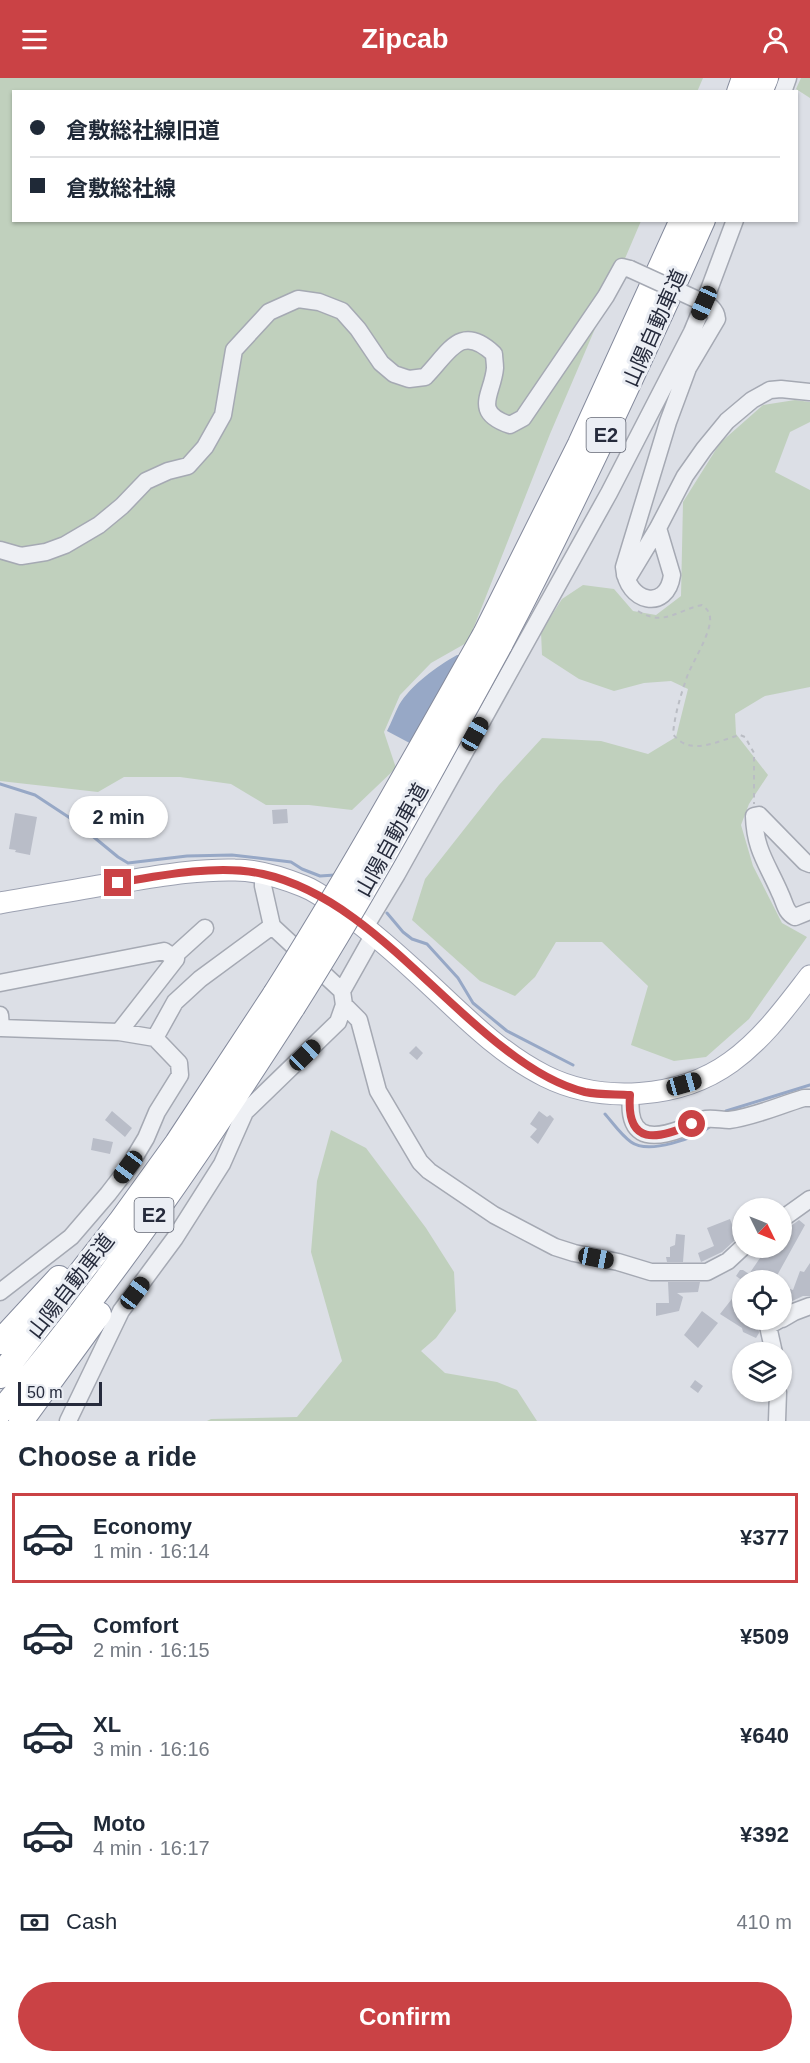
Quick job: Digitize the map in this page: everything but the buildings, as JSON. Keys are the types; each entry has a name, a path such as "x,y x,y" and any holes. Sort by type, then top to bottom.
{"highway":[{"name":"山陽自動車道","path":"0,1412 75,1321 139,1236 233,1079 284,1000 335,941 402,825 492,640 681,222"},
{"name":"山陽自動車道","path":"492,640 598,452 702,222"},
{"name":"山陽自動車道","path":"0,1376 120,1222 177,1143 233,1079"},
{"path":"0,1342 46,1293 233,1079"},
{"path":"21,1421 69,1357 163,1221 233,1079"}],"main road":[{"path":"0,903 165,875 236,870 263,874 305,887 319,894 369,930 488,1036 545,1076 585,1092 630,1095 666,1089 701,1079 730,1062 755,1041 778,1017 810,976"}],"street":[{"path":"68,1421 121,1311 175,1238 222,1164 245,1112 338,1022 347,978 369,930 403,863 609,493 702,302 734,222"},
{"path":"0,550 21,556 46,552 65,545 99,525 122,506 146,481 168,471 188,466 206,447 223,415 234,350 268,312 298,299 319,302 342,311 358,329 381,363 394,374 409,379 425,377 457,342 469,339 483,344 494,354 495,369 486,402 490,413 499,421 510,425 523,418 606,296 621,267 702,302 716,313 717,319 688,368 672,411 624,567 625,575 633,590 644,599 652,599 666,591 671,583 672,575 658,528"},
{"path":"625,575 628,576 658,528 686,476 727,421 752,400 770,390 810,392"},
{"path":"810,864 805,862 759,816 754,816 760,854 780,892 787,911 795,917 810,911"},
{"path":"263,874 263,886 272,926 343,998 359,1020 378,1091 420,1162 429,1171 494,1215 565,1250 651,1272 707,1272 732,1257"},
{"path":"155,1038 175,1002 208,973 272,926"},
{"path":"173,957 205,928"},
{"path":"0,983 164,951 176,959 119,1032"},
{"path":"0,1015 1,1028 119,1032 155,1038 179,1063 180,1075 157,1112 146,1137 128,1167 108,1194 71,1237 0,1292"},
{"path":"630,1095 629,1111 632,1122 645,1135 657,1136 679,1130 704,1119 730,1120 810,1098"},
{"path":"792,1212 810,1199"},
{"path":"792,1314 810,1306"},
{"path":"777,1421 778,1402"}],"path":[{"path":"634,608 645,615 660,618 670,617 702,605 707,609 710,617 709,626 684,686 675,715 673,734 678,741 698,748 740,735 746,737 753,753 754,816"}],"green space":[{"path":"0,78 703,78 698,90 12,90 12,222 641,222 550,434 468,642 431,663 400,695 384,732 396,768 352,810 309,805 266,805 231,784 180,777 124,777 98,792 0,781"},
{"path":"801,78 810,78 810,98 796,89"},
{"path":"795,400 810,402 810,422 790,432 775,472 810,490 810,687 765,696 735,714 736,734 768,775 749,804 741,825 753,866 782,923 807,937 749,1019 706,1057 674,1061 631,1045 648,986 602,942 556,942 535,977 515,996 480,981 412,920 425,879 499,785 542,738 601,741 648,754 676,737 688,689 671,681 644,683 614,691 579,679 542,655 541,632 562,599 583,585 614,589 633,611 656,615 681,596 683,502 720,443 763,405"},
{"path":"331,1130 366,1148 426,1228 454,1272 456,1311 436,1338 421,1351 445,1373 497,1382 517,1390 537,1421 207,1421 211,1419 297,1417 342,1361 311,1252 317,1181"}],"water":[{"path":"457,655 508,662 451,765 387,731 399,705 410,690 433,670"}],"waterway":[{"path":"0,784 35,795 73,820 128,863 187,856 232,855 291,862 320,876 335,875"},
{"path":"387,913 412,939 427,944 458,978 473,1003 507,1031 573,1065"},
{"path":"726,1111 810,1085"},
{"path":"605,1114 620,1132 639,1146 660,1146 683,1140 711,1126"}],"route":[{"path":"118,883 165,875 236,870 263,874 305,887 319,894 374,934 488,1036 516,1058 545,1076 585,1092 630,1095 629,1111 632,1122 645,1135 657,1136 692,1124"}]}
